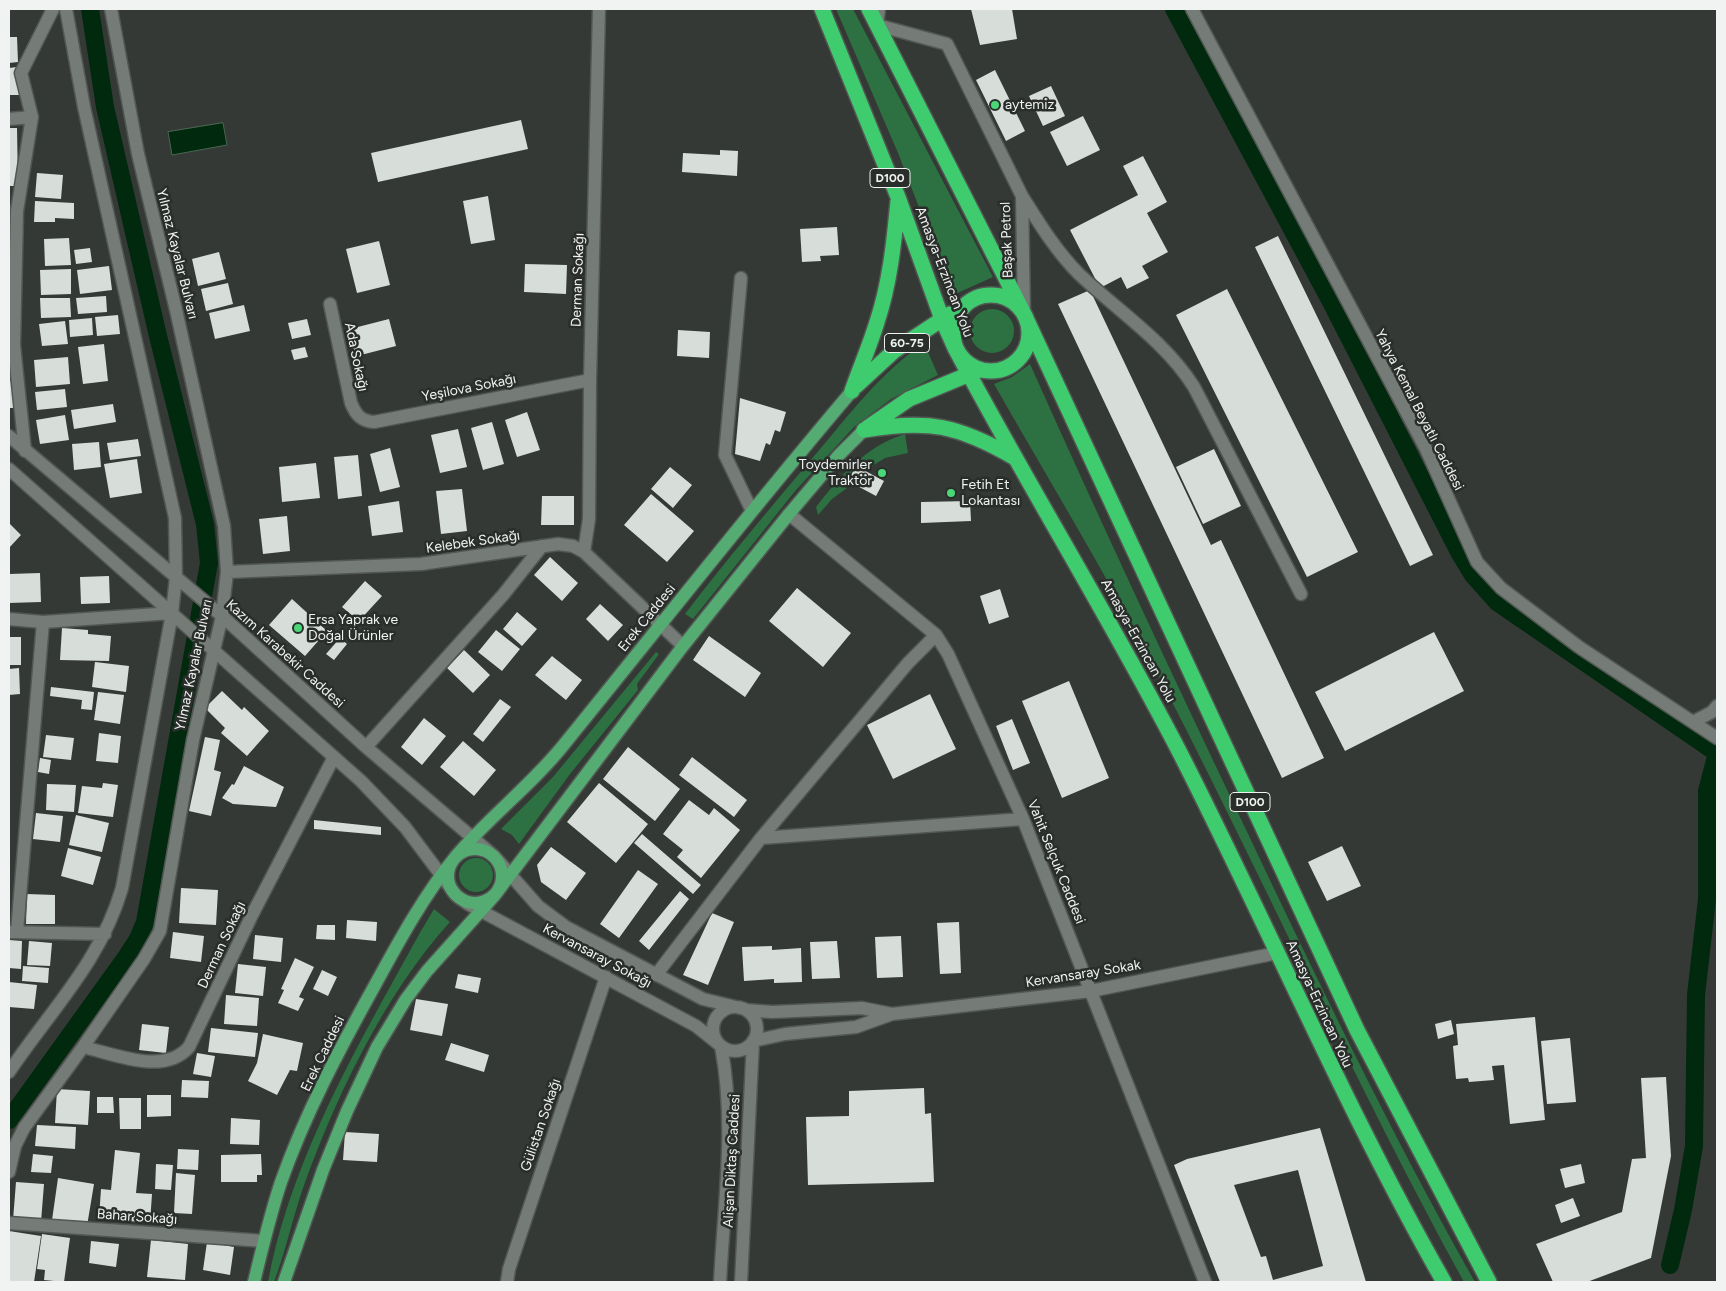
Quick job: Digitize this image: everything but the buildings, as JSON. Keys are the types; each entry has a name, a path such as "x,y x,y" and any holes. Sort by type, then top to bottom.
{"highway":[{"name":"Amasya-Erzincan Yolu","path":"822,9 898,197 942,319 955,348"},
{"name":"Amasya-Erzincan Yolu","path":"869,9 1024,314 1357,1030 1489,1282"},
{"path":"852,391 878,322 893,255 898,197"},
{"name":"D100","path":"955,348 975,372 1006,368 1016,361 1024,351 1028,333 1024,314 1016,304 999,296 980,297 968,302"},
{"path":"955,348 955,322 960,311 968,302"},
{"name":"60-75","path":"852,391 882,361 968,302"},
{"name":"Amasya-Erzincan Yolu","path":"975,372 1016,458 1082,573 1178,751 1381,1170 1444,1282"},
{"path":"864,430 909,399 975,372"},
{"path":"864,430 901,424 950,429 983,439 1016,458"}],"main road":[{"name":"Erek Caddesi","path":"254,1282 281,1182 297,1142 352,1027 403,934 441,876 473,838 536,777 662,626 751,509 852,391"},
{"path":"284,1282 293,1250 323,1170 377,1047 406,999 495,895 684,646 790,514 838,456 864,430"},
{"path":"456,895 471,902 488,900 495,895 502,880 502,871 494,856 488,851 472,849 457,856"},
{"name":"Erek Caddesi","path":"456,895 448,879 449,871 457,856"}],"street":[{"path":"25,451 14,345 17,211 32,117 21,73 52,9"},
{"name":"Yılmaz Kayalar Bulvarı","path":"9,1072 94,956 106,934 122,888 172,613 176,577 175,518 92,144 66,9"},
{"name":"Yılmaz Kayalar Bulvarı","path":"9,1172 15,1146 24,1128 144,959 160,931 193,740 222,616 227,572 227,551 222,517 176,310 138,154 111,9"},
{"name":"Derman Sokağı","path":"584,552 589,519 590,380 599,9"},
{"path":"878,25 879,9"},
{"name":"Yahya Kemal Beyatlı Caddesi","path":"1192,9 1426,449 1477,562 1501,588 1579,646 1717,738"},
{"name":"Başak Petrol","path":"878,25 946,44 1022,196 1024,314"},
{"path":"9,119 32,117"},
{"path":"1022,196 1046,233 1078,273 1167,352 1183,370 1194,387 1301,594"},
{"path":"741,278 725,455 751,509"},
{"name":"Ada Sokağı","path":"330,304 346,388 356,414"},
{"name":"Yeşilova Sokağı","path":"356,414 364,421 374,422 590,380"},
{"name":"Kazım Karabekir Caddesi","path":"9,436 222,616 366,747 494,856"},
{"path":"9,469 334,757 393,813 456,895"},
{"name":"Vahit Selçuk Caddesi","path":"790,514 936,635 960,675 1024,819 1205,1282"},
{"name":"Kelebek Sokağı","path":"227,572 421,564 558,544 573,546 584,552 684,646"},
{"path":"366,747 502,596 542,546"},
{"path":"9,619 43,622 172,613"},
{"path":"43,622 13,932 106,934"},
{"path":"656,975 762,838 908,663 936,635"},
{"path":"1693,722 1712,712 1717,706"},
{"name":"Derman Sokağı","path":"83,1047 160,1062 183,1054 189,1047 252,915 334,757"},
{"path":"762,838 1024,819"},
{"name":"Kervansaray Sokağı","path":"494,856 538,906 566,927 703,998 743,1009"},
{"name":"Kervansaray Sokağı","path":"456,895 480,912 696,1026 721,1046"},
{"name":"Kervansaray Sokak","path":"754,1041 786,1034 856,1027 892,1014 1090,991 1277,953"},
{"name":"Gülistan Sokağı","path":"506,1282 606,977"},
{"name":"Kervansaray Sokak","path":"743,1009 772,1012 862,1008 892,1014"},
{"path":"743,1009 755,1021 757,1028 754,1041 742,1050 728,1050 721,1046 714,1034 716,1020 726,1010 743,1009"},
{"name":"Alişan Diktaş Caddesi","path":"741,1282 754,1041"},
{"name":"Alişan Diktaş Caddesi","path":"720,1282 728,1114 726,1073 721,1046"},
{"name":"Bahar Sokağı","path":"9,1223 264,1241"}],"shaded area":[{"path":"836,9 853,9 993,277 953,295 898,153"},
{"path":"223,123 227,145 172,155 168,132"},
{"path":"988,309 996,309 1008,315 1014,331 1008,347 996,353 988,353 976,347 970,335 970,327 976,315"},
{"path":"924,343 938,375 891,399 854,427 796,490 693,619 685,614 749,533 853,410 879,381"},
{"path":"1030,364 1160,647 1324,992 1412,1167 1475,1282 1464,1282 1383,1128 1150,659 1093,555 994,384 1012,377"},
{"path":"905,434 908,453 885,458 867,469 856,464 844,486 847,488 832,499 818,515 816,507 844,473 878,446"},
{"path":"656,652 659,654 637,684 638,690 570,774 519,844 512,835 501,829 553,777"},
{"path":"476,858 483,859 488,863 492,868 492,882 488,887 483,891 476,892 469,891 464,887 460,882 459,875 460,868 464,863 469,859"},
{"path":"434,909 450,922 426,950 404,981 364,1049 329,1121 315,1156 302,1191 274,1282 268,1282 286,1209 313,1139 362,1038"}],"waterway":[{"path":"9,1120 127,956 138,939 145,922 209,563 205,524 158,336 105,107 90,9"},
{"path":"1174,9 1331,302 1459,552 1473,575 1497,602 1717,753 1707,791 1707,899 1696,995 1694,1146 1683,1210 1670,1265"}],"place":[{"name":"aytemiz","path":"995,105"},
{"name":"Toydemirler Traktör","path":"882,473"},
{"name":"Fetih Et Lokantası","path":"951,493"},
{"name":"Ersa Yaprak ve Doğal Ürünler","path":"298,628"}]}
